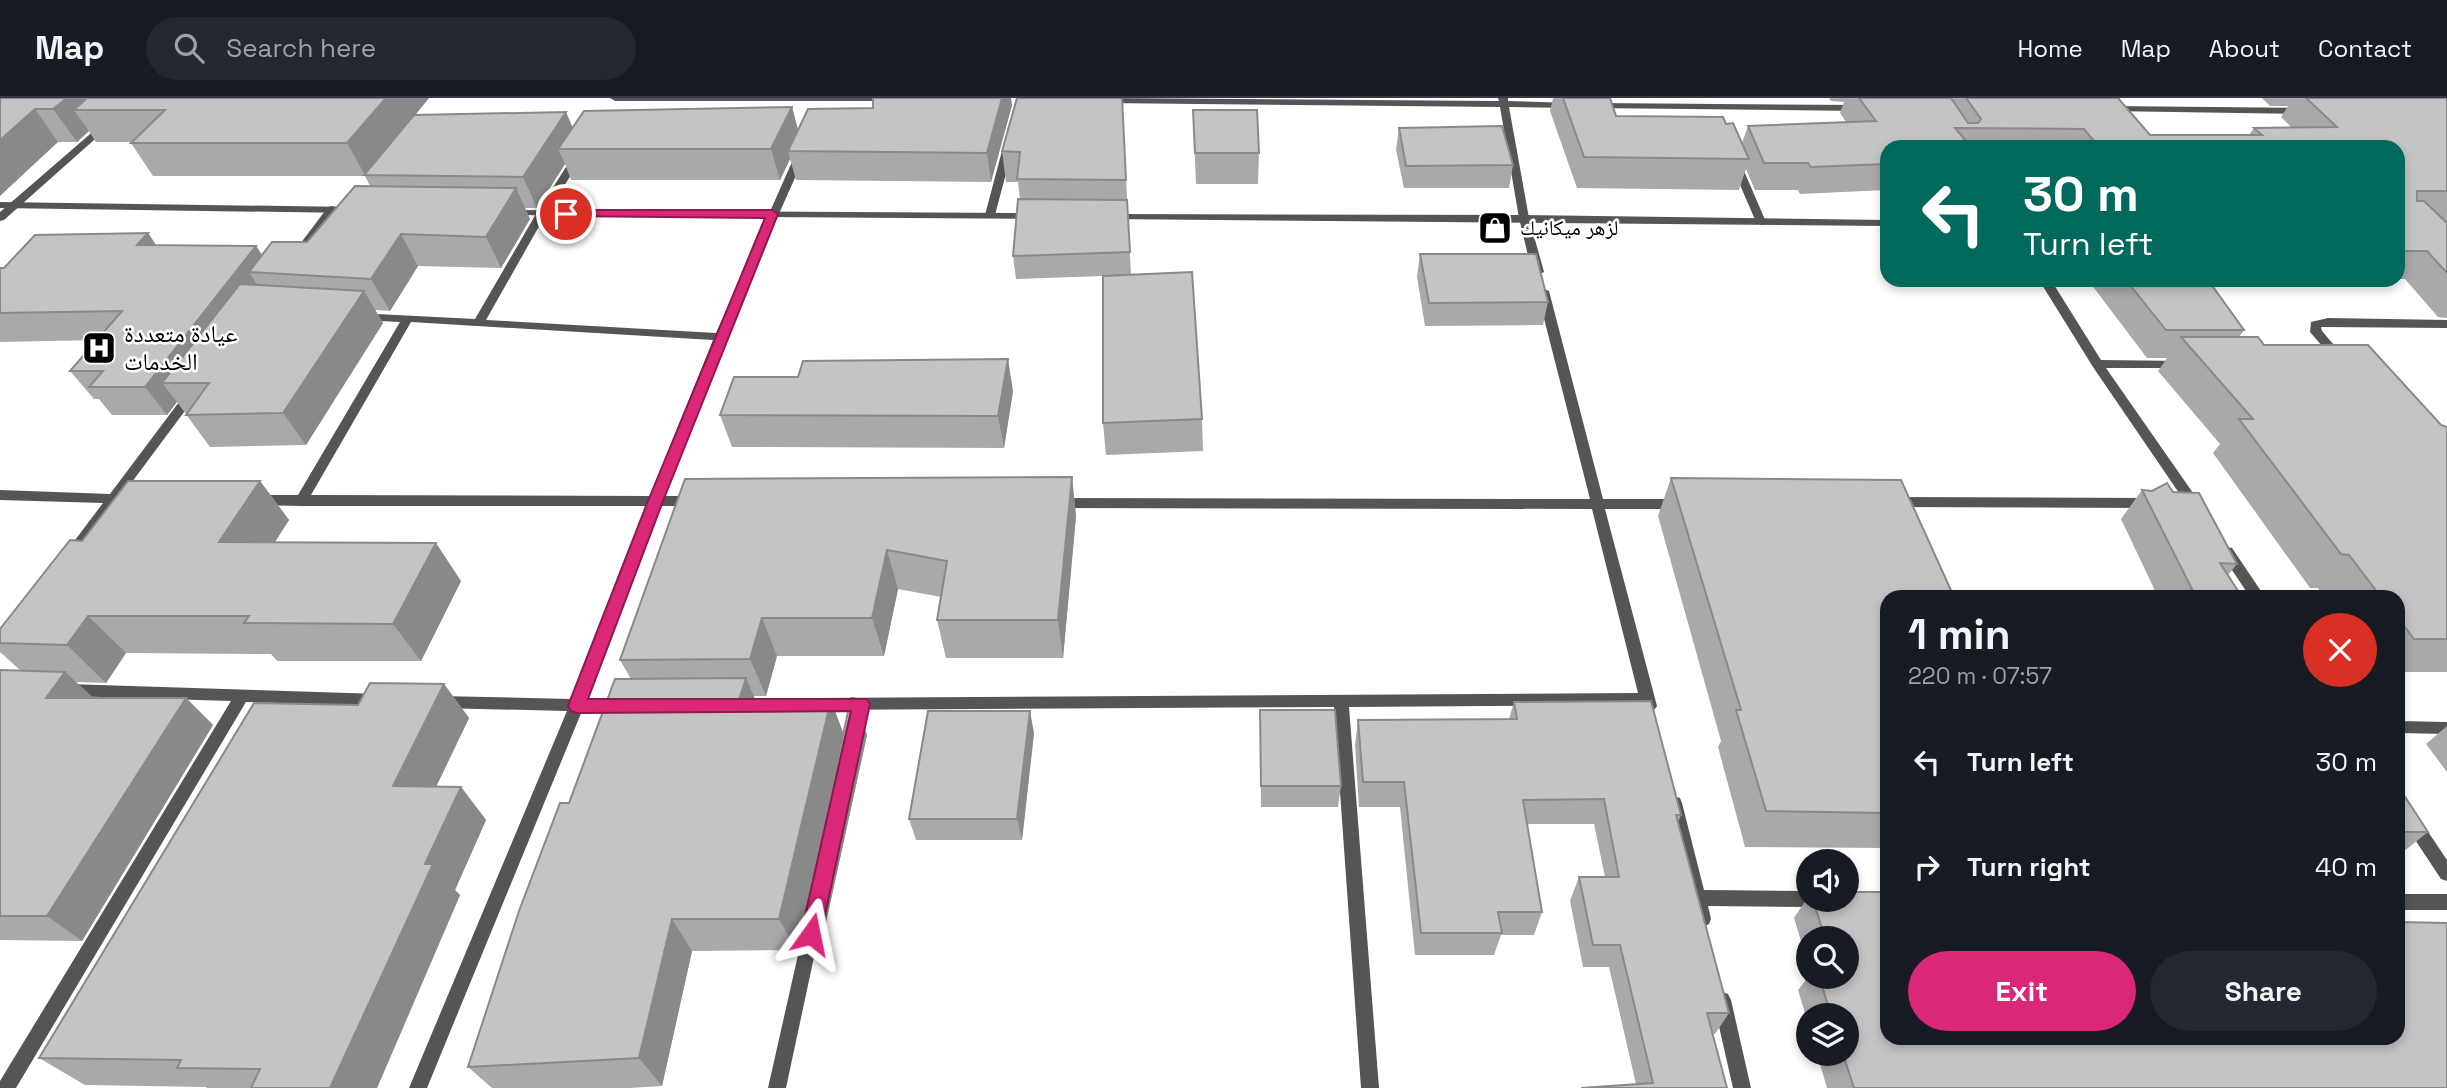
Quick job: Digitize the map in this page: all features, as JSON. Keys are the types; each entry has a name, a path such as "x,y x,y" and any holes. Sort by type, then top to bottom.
{"street":[{"path":"609,110 616,98 825,102 896,99"},
{"path":"2224,98 2235,110"},
{"path":"1090,99 1709,102 1870,108"},
{"path":"1504,101 1524,218 1654,726"},
{"path":"1709,102 1717,120"},
{"path":"2099,109 2314,111"},
{"path":"0,218 116,116"},
{"path":"990,215 1011,137"},
{"path":"479,322 541,214 586,144"},
{"path":"418,1088 577,706 772,214 805,145"},
{"path":"1733,158 1761,222"},
{"path":"0,205 360,210"},
{"path":"290,265 332,209"},
{"path":"499,213 1045,216"},
{"path":"1100,217 1524,218 1880,223"},
{"path":"1889,506 2184,505 2049,287"},
{"path":"352,315 723,337"},
{"path":"301,501 407,319"},
{"path":"2332,365 2346,365 2316,332 2315,325 2328,321 2447,324"},
{"path":"2097,364 2194,364"},
{"path":"64,564 200,383"},
{"path":"0,495 152,499"},
{"path":"247,500 711,502"},
{"path":"1043,503 1691,504"},
{"path":"2222,544 2253,590"},
{"path":"54,690 396,700"},
{"path":"6,1088 242,696"},
{"path":"793,705 860,711 1341,701 1647,699"},
{"path":"423,701 631,705"},
{"path":"1341,701 1370,1088"},
{"path":"2405,727 2447,728"},
{"path":"1671,792 1708,939"},
{"path":"2405,811 2447,874"},
{"path":"1698,898 1796,899"},
{"path":"2405,902 2447,902"},
{"path":"777,1088 818,903"},
{"path":"1717,979 1742,1088"}],"building":[{"path":"0,98 67,98 53,109 35,109 0,140"},
{"path":"87,98 386,98 347,143 131,143 165,110 74,110"},
{"path":"873,98 1002,98 987,153 788,151 808,109 873,108"},
{"path":"1017,98 1122,98 1126,180 1017,179 1020,152 1002,151"},
{"path":"1563,98 1610,98 1616,116 1723,117 1726,124 1733,123 1749,159 1584,157"},
{"path":"1859,98 1951,98 1968,123 1978,123 1981,119 1966,98 2118,98 2150,135 2262,135 2254,128 2337,127 2306,98 2447,98 2447,191 2417,191 2417,201 2424,201 2447,223 2447,273 2427,251 2405,251 2405,140 2093,140 2084,129 1955,128 1965,140 1880,140 1880,164 1811,167 1808,163 1764,163 1748,126 1876,121"},
{"path":"792,107 771,149 558,149 584,111"},
{"path":"1193,110 1257,110 1259,153 1195,153"},
{"path":"566,112 523,177 364,175 414,115"},
{"path":"1502,126 1513,165 1406,166 1399,128"},
{"path":"355,186 516,188 486,237 401,234 371,279 249,272 272,242 307,242"},
{"path":"1018,199 1127,200 1130,252 1013,256"},
{"path":"148,233 137,245 256,246 145,387 89,387 103,371 70,371 122,311 0,313 0,268 4,268 35,235"},
{"path":"1420,254 1536,254 1548,302 1429,303"},
{"path":"1192,272 1202,419 1103,423 1103,276"},
{"path":"240,284 364,291 283,413 186,415 209,383 162,383"},
{"path":"2132,287 2213,287 2244,330 2166,330"},
{"path":"2181,337 2258,337 2264,345 2368,345 2441,425 2447,427 2447,639 2414,639 2405,627 2405,590 2376,590 2349,555 2341,554 2239,419 2253,419"},
{"path":"1008,359 998,416 720,415 734,377 798,377 803,361"},
{"path":"1072,477 1058,620 937,620 947,561 887,550 872,618 762,618 750,659 620,660 685,479"},
{"path":"1671,478 1901,480 1951,590 1880,590 1880,813 1766,811 1736,710 1741,710"},
{"path":"128,481 260,481 219,542 436,543 393,624 244,623 249,616 88,616 67,645 0,643 0,629 70,540 82,541"},
{"path":"2167,483 2173,492 2199,493 2237,564 2220,563 2237,590 2192,590 2142,490 2152,491"},
{"path":"0,670 65,672 46,698 186,698 47,916 0,916"},
{"path":"746,678 739,700 831,700 779,919 672,919 639,1058 468,1067 519,911 560,803 569,803 615,679"},
{"path":"370,683 444,684 393,786 461,787 425,864 433,864 330,1088 251,1088 260,1069 177,1068 181,1060 39,1058 254,703 358,705"},
{"path":"851,698 854,698 804,917"},
{"path":"1651,701 1681,815 1676,815 1729,1013 1707,1013 1727,1088 1581,1088 1653,1083 1620,945 1593,945 1579,877 1619,877 1604,799 1523,800 1542,912 1498,912 1502,933 1421,933 1404,782 1363,782 1358,720 1517,719 1514,702"},
{"path":"1260,710 1335,710 1341,786 1261,786"},
{"path":"928,711 1030,711 1017,819 909,819"},
{"path":"2405,797 2428,832 2405,832"},
{"path":"1859,892 1880,892 1880,1045 2405,1045 2405,922 2447,923 2447,1088 1854,1088 1847,1066 1859,1066 1859,1003 1827,1003 1823,989 1859,989 1859,926 1821,926 1817,912 1859,912"}],"place":[{"name":"لزهر ميكانيك","path":"1495,228"},
{"name":"عيادة متعددة الخدمات","path":"99,348"}],"route":[{"path":"566,214 772,214 577,706 861,704 811,934"}]}
